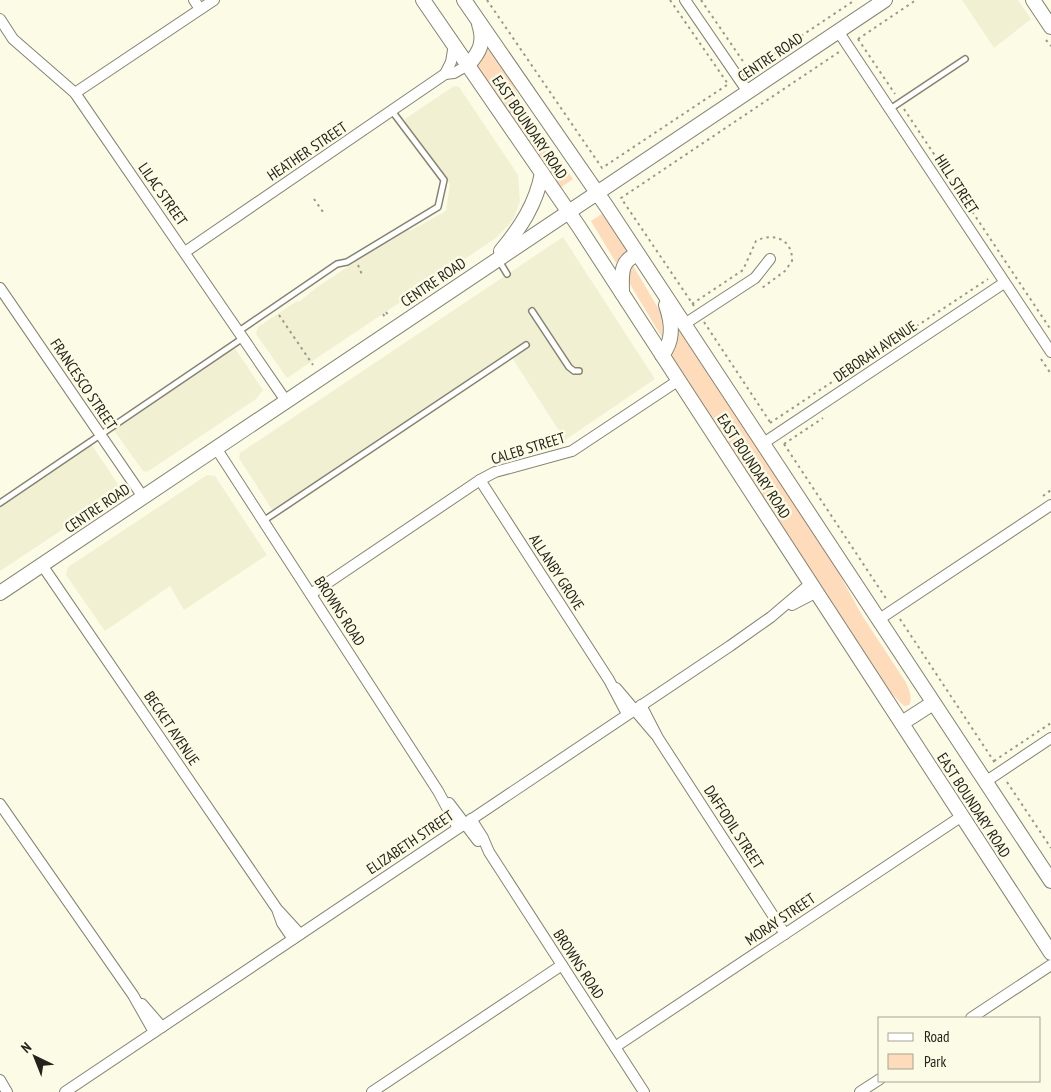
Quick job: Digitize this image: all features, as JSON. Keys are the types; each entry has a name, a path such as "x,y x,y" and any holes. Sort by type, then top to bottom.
{"main road":[{"name":"EAST BOUNDARY ROAD","path":"423,0 622,293 1051,953"},
{"name":"EAST BOUNDARY ROAD","path":"464,0 597,193 1051,881"},
{"name":"CENTRE ROAD","path":"0,593 885,0"},
{"path":"1033,0 1051,26"},
{"path":"1043,0 1051,12"},
{"path":"468,65 479,52 482,44 477,19"},
{"path":"495,261 524,223 539,190 542,173"},
{"path":"622,293 623,267 628,260 637,255"},
{"path":"658,287 670,316 671,326 670,344 662,355"},
{"path":"902,724 933,703"}],"street":[{"path":"75,93 197,4 214,0"},
{"path":"685,0 748,92"},
{"name":"LILAC STREET","path":"0,20 14,39 75,93 286,401"},
{"name":"HILL STREET","path":"838,31 1051,352"},
{"path":"446,74 451,62 454,44"},
{"name":"HEATHER STREET","path":"185,252 446,74 454,73 468,65"},
{"path":"684,325 755,278 770,260"},
{"name":"DEBORAH AVENUE","path":"762,444 1004,283"},
{"name":"FRANCESCO STREET","path":"0,288 143,497"},
{"name":"CALEB STREET","path":"311,594 480,480 495,472 572,452 679,380"},
{"name":"BROWNS ROAD","path":"216,448 438,791 465,823 483,838 489,852 644,1092"},
{"name":"ALLANBY GROVE","path":"480,480 609,680 634,709"},
{"path":"878,620 1051,504"},
{"name":"BECKET AVENUE","path":"42,564 296,936"},
{"name":"ELIZABETH STREET","path":"65,1092 814,588"},
{"name":"DAFFODIL STREET","path":"634,709 651,721 658,738 785,934"},
{"path":"986,782 1051,738"},
{"path":"0,804 158,1029"},
{"name":"MORAY STREET","path":"615,1047 962,816"},
{"path":"372,1092 562,965"},
{"path":"973,1017 1051,965"},
{"path":"860,1092 878,1080"}],"lane":[{"path":"890,109 965,59"},
{"path":"0,503 241,334 273,307 337,264 347,262 356,257 438,207 444,180 392,111"},
{"path":"495,261 507,274"},
{"path":"532,311 569,367 574,371 579,371"},
{"path":"263,522 526,345"}],"path":[{"path":"486,0 598,163 602,168 604,167"},
{"path":"670,0 728,84"},
{"path":"700,0 749,70"},
{"path":"916,0 621,198 1051,848"},
{"path":"858,39 1051,330"},
{"path":"314,199 323,212"},
{"path":"356,257 358,270 363,277"},
{"path":"770,423 988,279"},
{"path":"273,307 313,365"},
{"path":"994,761 1051,723"}],"shaded area":[{"path":"962,0 1018,0 1031,19 994,48"},
{"path":"454,86 459,87 518,175 520,201 514,218 496,238 287,378 256,334 258,327 297,301 299,302 316,288 407,227 410,231 446,211 450,184 405,124 405,119"},
{"path":"563,237 655,379 565,440 509,353 273,511 239,458 240,453"},
{"path":"234,347 263,390 256,399 147,472 143,471 113,429"},
{"path":"91,444 120,487 119,492 0,571 0,505"},
{"path":"207,475 215,476 267,555 184,610 170,586 105,631 66,575 68,567"}],"green space":[{"path":"487,49 498,59 525,108 573,179 560,188 477,67 476,64"},
{"path":"602,214 627,250 627,254 618,266 591,221"},
{"path":"632,264 661,313 663,339 627,279 626,267"},
{"path":"678,329 831,559 863,617 905,681 911,696 909,705 904,706 888,690 671,357"}]}
